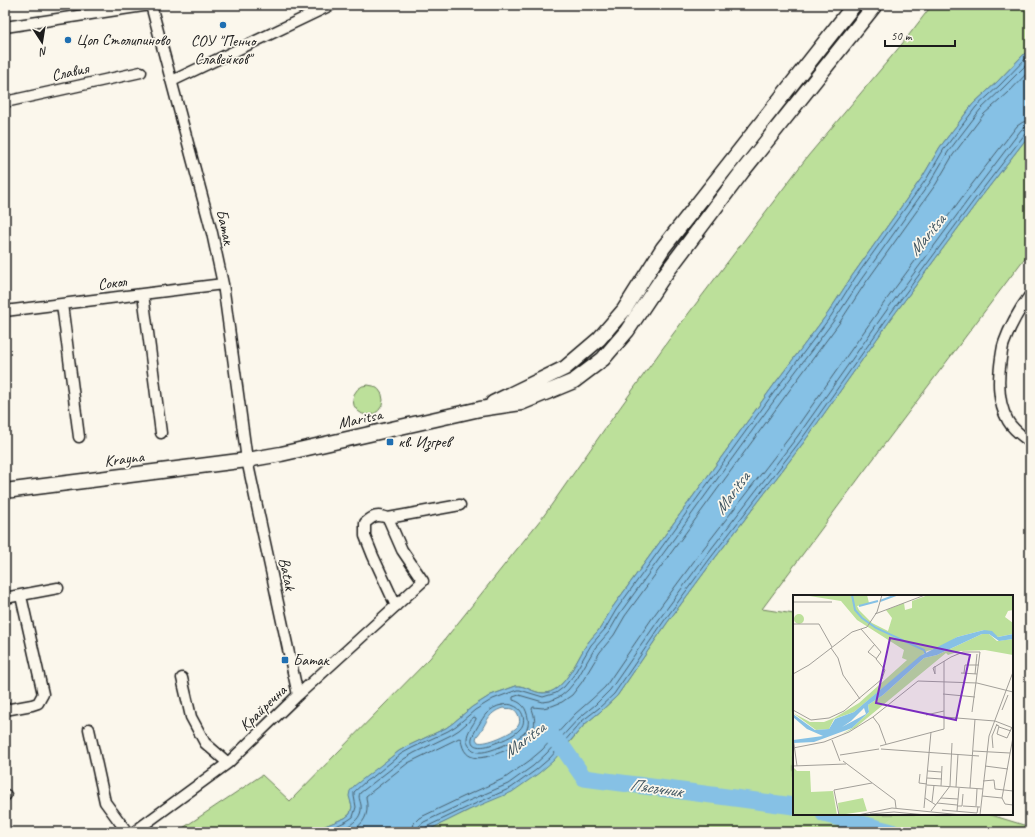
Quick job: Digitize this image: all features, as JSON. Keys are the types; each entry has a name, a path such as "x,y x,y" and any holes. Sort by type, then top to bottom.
{"street":[{"path":"5,27 150,5"},
{"name":"Батак","path":"150,5 172,81 212,233 223,284 247,460"},
{"path":"172,81 331,5"},
{"name":"Maritsa","path":"480,409 565,368 599,339 624,310 663,248 854,5"},
{"name":"Maritsa","path":"247,460 281,454 480,409 521,403 574,380 603,359 627,331 663,277 742,172 876,5"},
{"name":"Славия","path":"5,102 141,72"},
{"name":"Сокол","path":"5,311 223,284"},
{"path":"143,294 161,433"},
{"path":"1030,295 1019,309 1003,344 999,369 999,392 1002,409 1008,422 1015,430 1030,442"},
{"path":"62,304 79,437"},
{"name":"Krayna","path":"5,491 247,460"},
{"name":"Batak","path":"247,460 298,695"},
{"path":"396,606 365,536 365,523 370,518 380,515 388,518 460,505"},
{"name":"Крайречна","path":"134,832 228,762 298,695 423,581 402,550 388,518"},
{"path":"5,598 58,588"},
{"path":"5,710 32,705 38,702 43,694 21,596"},
{"path":"182,678 191,717 205,743 228,762"},
{"path":"89,730 106,802 127,832"}],"green space":[{"path":"932,5 1030,5 1030,48 973,104 940,147 923,176 852,276 828,313 612,608 601,627 587,644 564,682 551,692 539,693 516,686 491,695 472,707 446,728 399,751 354,787 350,814 316,832 177,832 262,775 290,801 430,658 545,514 673,334 808,156 902,44"},
{"path":"1030,134 1030,251 762,609 793,614 793,815 991,815 1030,827 1030,832 424,832 469,810 564,749 585,724 617,696 667,623 804,442 896,312 978,201"},
{"path":"368,385 379,389 383,400 379,411 368,415 357,411 353,400 357,389"}],"water":[{"path":"1030,48 1030,134 978,201 896,312 804,442 667,623 617,696 585,724 553,761 539,773 512,792 469,810 424,832 316,832 350,814 352,807 349,796 350,791 354,786 399,751 446,728 472,707 491,695 516,686 539,693 551,692 564,682 587,644 601,627 612,608 828,313 852,276 923,176 940,147 973,104","holes":["503,708 513,709 516,712 519,716 518,726 511,732 499,738 487,742 478,742 476,739 477,736 487,720 493,713"]}],"waterway":[{"name":"Пясъчник","path":"549,733 564,749 584,778 793,806"},
{"name":"Пясъчник","path":"828,815 892,832"}],"place":[{"name":"СОУ \"Пенчо Славейков\"","path":"223,25"},
{"name":"Цоп Столипиново","path":"68,40"},
{"name":"кв. Изгрев","path":"390,442"},
{"name":"Батак","path":"285,660"}]}
